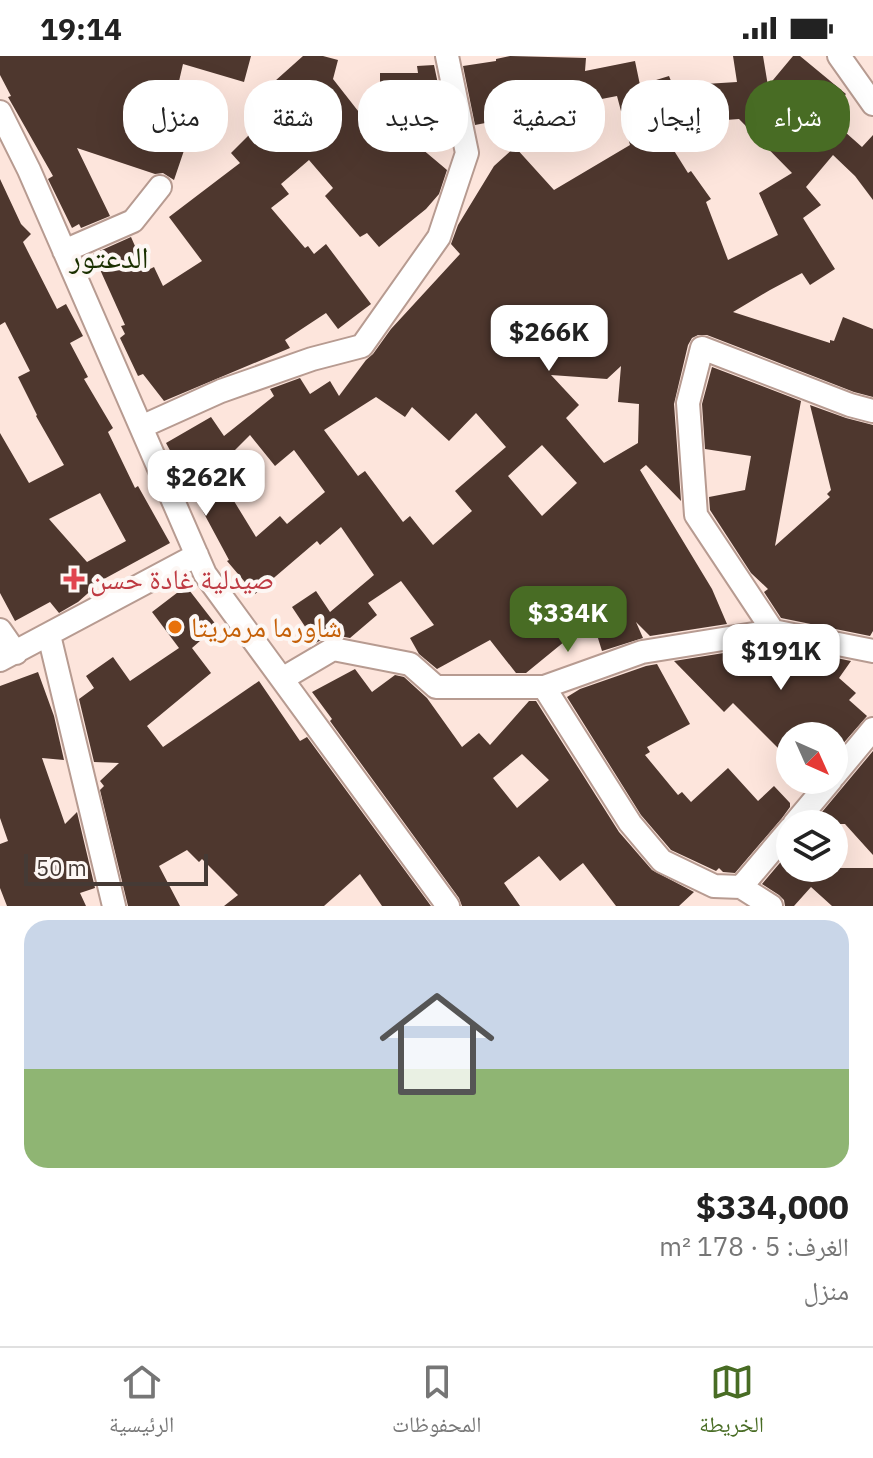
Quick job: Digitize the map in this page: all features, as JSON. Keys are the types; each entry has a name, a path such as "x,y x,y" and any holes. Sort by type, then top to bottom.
{"street":[{"path":"141,427 221,391 312,359 362,346 439,237 467,153 447,56"},
{"path":"839,56 873,104"},
{"path":"0,112 29,170 205,574 448,906"},
{"path":"64,251 133,221 160,187"},
{"path":"773,631 696,515 688,403 702,348 873,411"},
{"path":"0,630 8,656 197,555"},
{"path":"282,679 333,649 410,664 436,687 544,687 642,652 773,631 873,651"},
{"path":"49,635 114,906"},
{"path":"544,687 630,823 662,861 714,886 741,887 771,906"},
{"path":"848,759 873,729"},
{"path":"805,810 819,794"},
{"path":"741,887 776,845"}],"building":[{"path":"0,56 251,56 244,82 183,64 179,80 123,80 123,152 183,152 174,180 163,173 155,174 77,148 110,216 81,228 79,224 72,228 48,179 53,176 8,97 11,96 0,75"},
{"path":"303,56 338,60 334,80 276,80"},
{"path":"510,56 586,58 585,71 635,61 639,80 621,80 621,111 617,96 605,98 605,80 484,80 484,123 475,125 463,66"},
{"path":"733,56 763,56 767,80 745,80 745,125 739,119 729,120 729,82 737,82"},
{"path":"793,56 800,56 829,80 773,80"},
{"path":"434,65 437,80 380,80 380,73 418,73 417,66"},
{"path":"342,90 358,111 358,152 426,152 447,170 439,194 426,209 379,247 367,233 360,237 325,196 333,188 309,160 281,184 289,194 271,208 305,248 308,246 314,254 326,244 371,304 338,329 326,313 285,340 290,348 164,401 143,374 138,376 120,338 125,334 121,326 125,325 93,254 131,237 146,271 154,267 163,286 202,261 169,217 240,163 231,153 244,140 244,152 342,152"},
{"path":"873,135 873,200 855,176 833,155 806,187 821,205 803,218 835,269 810,285 802,273 733,312 830,343 830,340 834,341 843,317 873,329 873,397 707,335 692,338 674,404 681,501 646,465 640,470 712,589 727,624 650,636 636,622 643,638 602,651 592,619 526,673 516,673 490,640 437,669 419,654 410,638 434,625 401,581 368,603 377,615 350,638 335,635 316,643 292,607 316,591 330,612 374,575 341,527 320,545 317,541 255,594 227,561 166,443 211,417 224,436 274,396 270,389 300,378 310,394 330,381 339,396 391,329 460,254 451,244 458,225 494,166 509,152 520,152 554,190 621,150 675,152 711,199 706,202 728,260 778,235 759,193 792,173 771,152 850,152 850,136 862,147","holes":["621,366 618,402 639,404 638,443 604,463 566,418 579,405 551,375 607,379","376,397 405,417 412,407 449,441 476,413 506,447 455,491 472,511 433,545 410,516 403,522 365,471 358,476 324,430","250,435 275,466 294,450 325,492 287,524 280,516 256,537 215,470","542,445 577,483 542,516 508,476"]},
{"path":"0,179 21,224 31,234 23,242 57,309 66,304 83,336 70,343 88,377 84,379 113,428 108,432 135,488 138,486 170,543 104,579 78,602 59,613 50,602 15,621 0,593 0,433 29,483 64,465 18,377 30,371 5,322 0,325","holes":["100,493 126,541 87,562 49,519"]},
{"path":"712,367 801,401 775,546 830,497 827,494 831,490 810,405 873,425 873,631 870,636 781,618 764,592 768,589 751,573 710,510 709,497 745,490 751,456 705,449 702,404"},
{"path":"186,586 217,626 192,648 211,673 147,726 163,747 259,681 300,741 307,737 431,906 382,906 360,874 324,906 224,906 238,895 202,859 199,862 187,850 159,866 180,906 128,906 100,790 104,786 100,781 119,763 94,762 79,699 94,688 86,676 113,657 130,681 179,648 152,612"},
{"path":"773,645 851,661 839,678 856,693 849,700 867,716 848,738 848,722 776,722 776,746 733,703 724,712 674,661"},
{"path":"657,664 690,724 647,747 650,752 645,755 678,795 682,792 691,802 728,768 758,801 774,786 776,794 782,794 790,803 788,810 776,810 776,825 735,873 723,872 719,868 716,871 671,850 641,815 567,697 580,689"},
{"path":"355,669 372,692 395,675 404,677 427,698 462,747 479,733 490,745 529,701 536,701 619,832 652,870 694,892 679,906 616,906 583,863 560,881 539,856 504,883 520,906 462,906 312,692","holes":["522,754 549,780 517,808 493,778"]},
{"path":"38,672 54,716 64,760 42,758 65,824 77,812 95,888 80,893 86,906 7,906 0,888 0,844 8,841 0,818 0,686"},
{"path":"873,751 873,855 848,827 848,810 824,810 837,794 848,794 848,781"},
{"path":"776,868 776,882 848,882 848,868 873,868 873,906 832,906 811,887 794,906 785,906 779,895 762,884"}],"place":[{"name":"صيدلية غادة حسن","path":"74,579"},
{"name":"شاورما مرمريتا","path":"175,627"}],"district":[{"name":"الدعتور","path":"109,258"}]}
